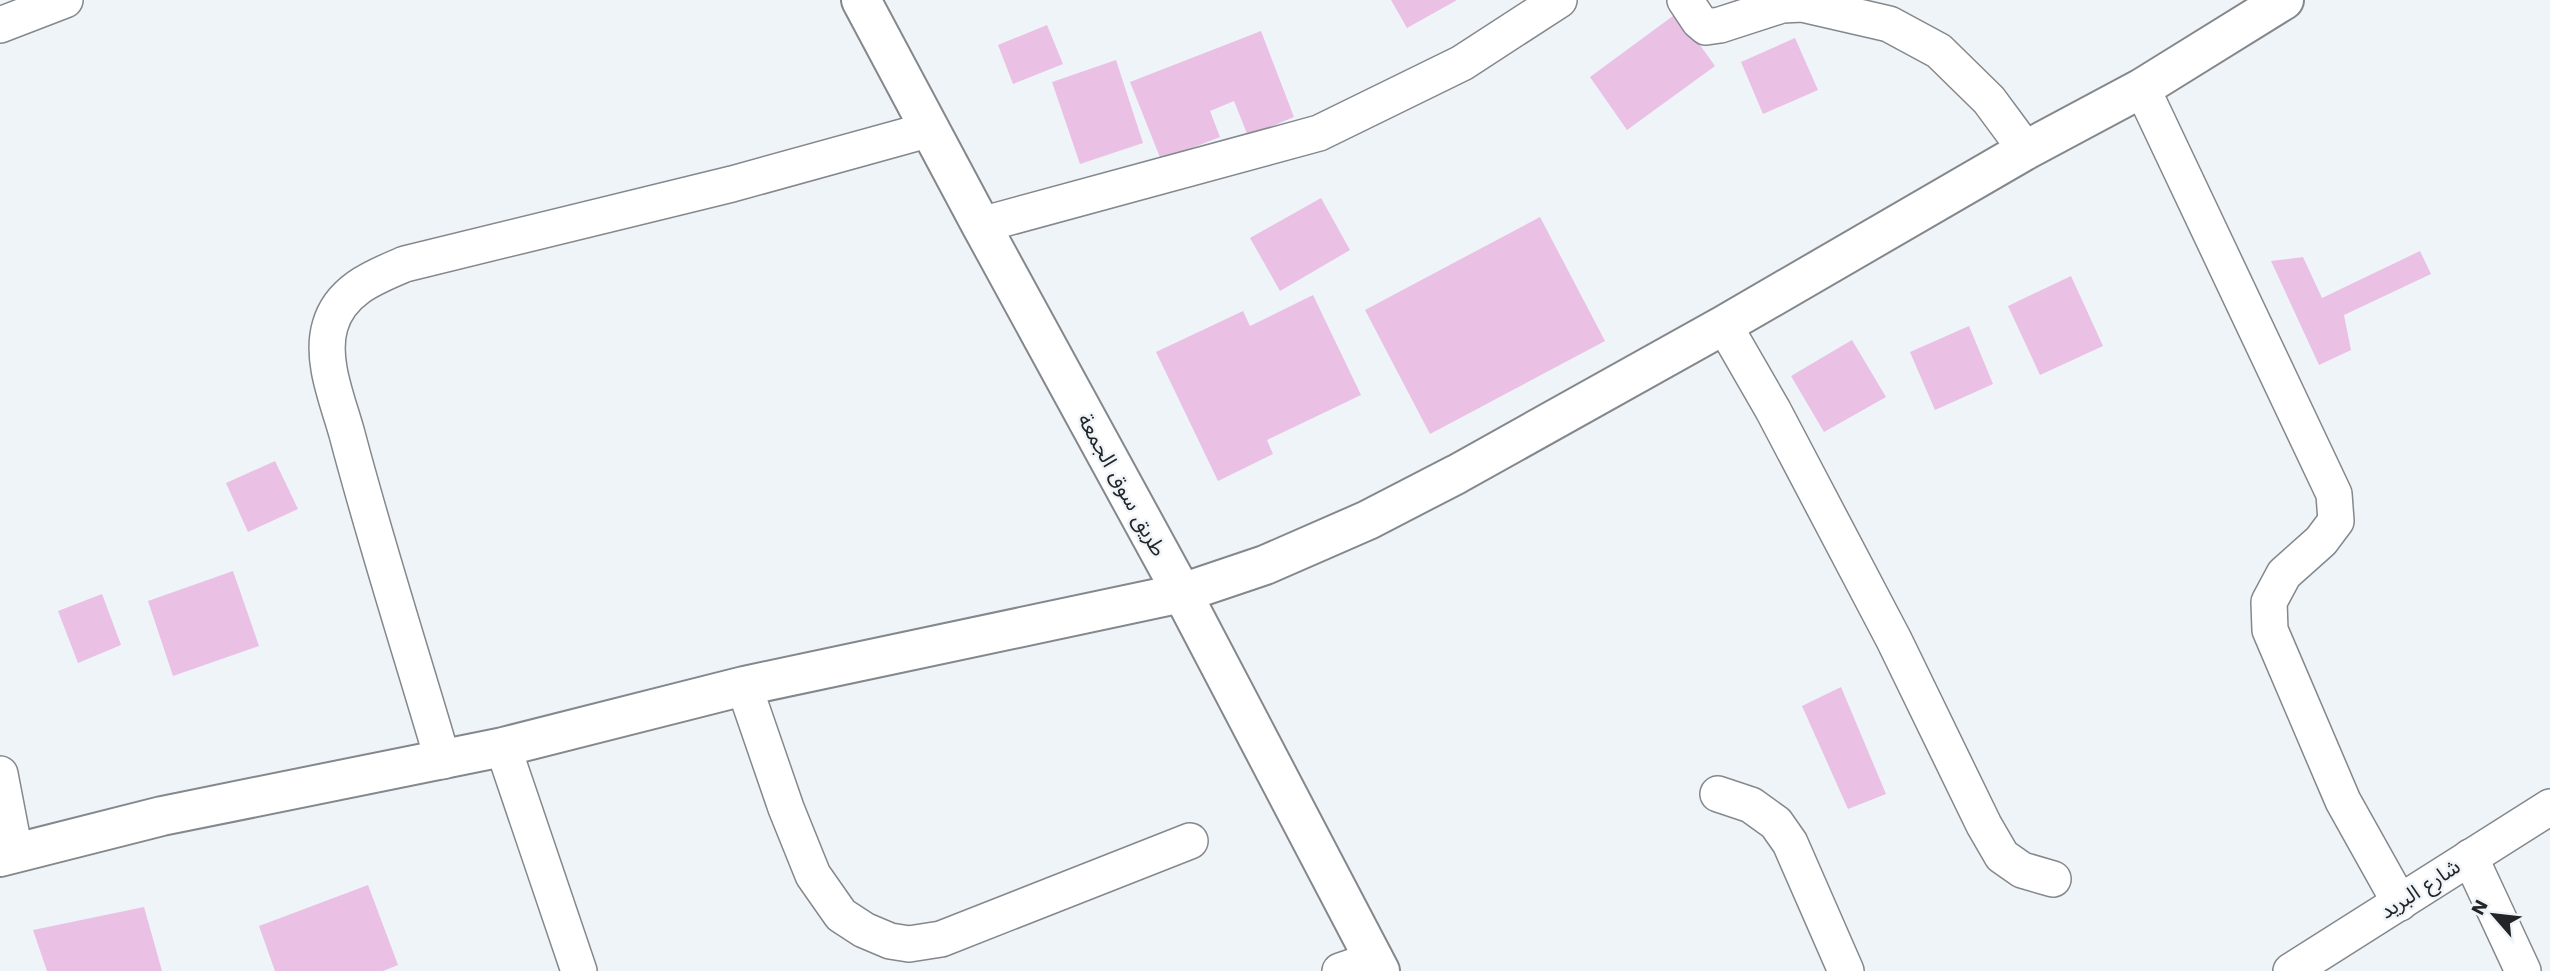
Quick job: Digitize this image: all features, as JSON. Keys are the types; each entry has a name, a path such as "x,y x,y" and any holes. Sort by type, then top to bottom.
{"street":[{"name":"طريق سوق الجمعة","path":"861,0 1182,593 1365,967"},
{"path":"981,225 1319,133 1462,64 1559,0"},
{"path":"1685,0 1694,16 1706,27 1782,5 1802,4 1889,24 1939,51 1989,100 2026,150"},
{"path":"0,774 8,855 162,816 443,761 744,686 1182,593 1265,565 1368,520 1457,474 1724,325 2026,150 2142,88 2284,0"},
{"path":"0,25 54,2"},
{"path":"2142,88 2334,494 2336,521 2322,541 2284,574 2269,603 2270,630 2343,801 2400,903"},
{"path":"443,761 358,478 327,357 329,326 340,304 363,282 405,264 732,184 931,129"},
{"path":"1724,325 1779,422 1894,639 2002,856 2022,870 2053,879"},
{"path":"744,686 786,808 813,876 841,915 864,930 890,941 909,944 941,939 1190,841"},
{"path":"503,747 579,971"},
{"path":"1718,794 1751,805 1776,823 1790,843 1846,971"},
{"name":"شارع البريد","path":"2291,971 2550,807"},
{"path":"2470,857 2523,971"}],"building":[{"path":"1391,0 1457,0 1407,28"},
{"path":"1677,13 1715,66 1627,130 1590,77"},
{"path":"1047,25 1063,64 1013,84 998,45"},
{"path":"1261,31 1294,117 1248,136 1234,101 1210,111 1220,137 1161,160 1130,82"},
{"path":"1795,38 1818,90 1763,114 1741,62"},
{"path":"1116,60 1143,143 1080,164 1052,82"},
{"path":"1321,198 1350,250 1280,291 1250,238"},
{"path":"1540,217 1605,341 1430,434 1365,310"},
{"path":"2420,251 2431,274 2344,315 2351,350 2319,365 2271,261 2303,257 2322,298"},
{"path":"2071,276 2103,346 2040,375 2008,306"},
{"path":"1313,295 1361,395 1267,440 1273,454 1218,481 1156,352 1243,311 1250,326"},
{"path":"1969,326 1993,384 1935,410 1910,352"},
{"path":"1852,340 1886,397 1824,432 1791,376"},
{"path":"275,461 298,509 248,532 226,483"},
{"path":"233,571 259,646 173,676 148,601"},
{"path":"102,594 121,645 78,663 58,611"},
{"path":"1841,687 1886,794 1848,809 1802,706"},
{"path":"368,885 398,965 383,971 275,971 259,926"},
{"path":"144,907 162,971 47,971 33,930"}]}
